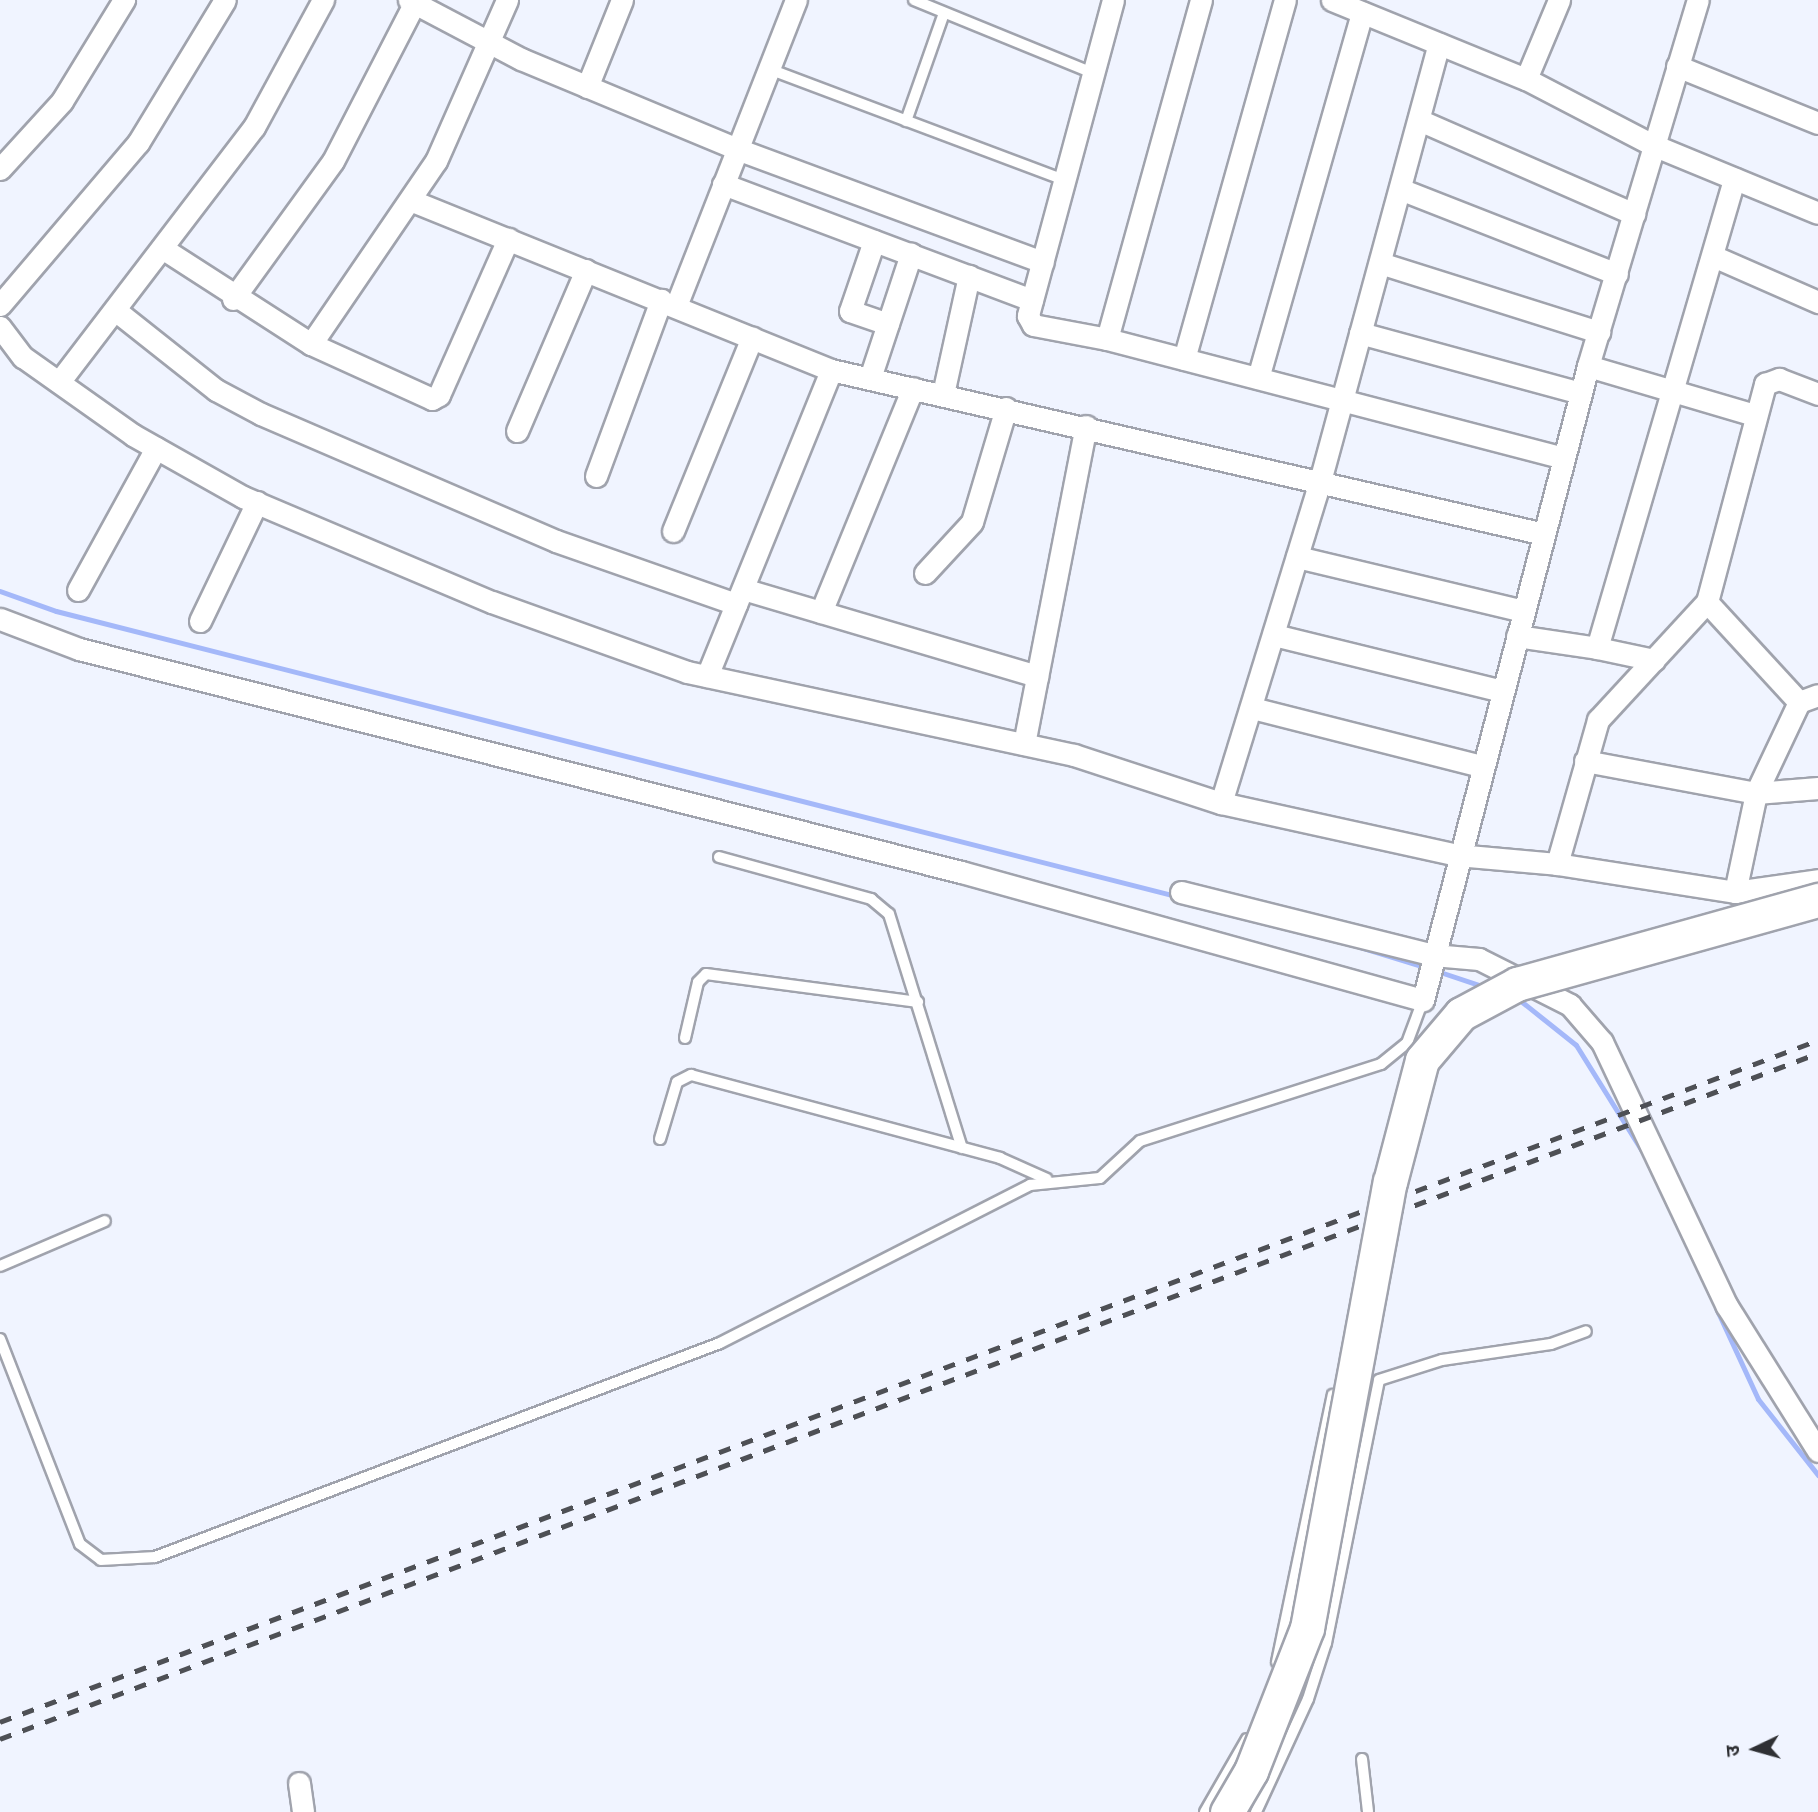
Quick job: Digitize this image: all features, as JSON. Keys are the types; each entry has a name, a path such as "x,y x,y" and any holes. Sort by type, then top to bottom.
{"main road":[{"path":"1227,1812 1251,1771 1307,1628 1385,1207 1422,1060 1461,1014 1508,988 1818,900"}],"street":[{"path":"0,169 62,101 124,0"},
{"path":"0,304 138,143 225,0"},
{"path":"59,382 254,127 323,0"},
{"path":"311,344 436,161 507,0"},
{"path":"587,87 622,0"},
{"path":"596,475 668,303 723,184 796,0"},
{"path":"1113,0 1028,316 1033,325 1107,339 1564,458"},
{"path":"1107,339 1201,0"},
{"path":"1185,359 1285,0"},
{"path":"1332,0 1526,79 1653,145 1818,213"},
{"path":"1526,79 1559,0"},
{"path":"1429,975 1457,855 1588,366 1698,0"},
{"path":"233,299 334,161 413,1 489,43 587,87 737,149 1042,262"},
{"path":"1258,378 1362,12"},
{"path":"1222,803 1320,481 1440,44"},
{"path":"1677,66 1818,123"},
{"path":"1419,120 1634,214"},
{"path":"1597,648 1734,179"},
{"path":"723,184 1032,300"},
{"path":"1400,189 1616,274"},
{"path":"410,200 831,370 1086,426 1544,534"},
{"path":"162,248 233,299 311,344 436,398 508,239"},
{"path":"874,241 850,311 888,324"},
{"path":"870,378 911,254"},
{"path":"1713,256 1818,302"},
{"path":"1380,263 1599,332"},
{"path":"517,431 586,270"},
{"path":"943,394 969,276"},
{"path":"115,310 216,390 261,414 556,541 739,596 821,612 1037,677"},
{"path":"0,327 23,357 59,382 156,448 257,502 492,602 707,676 1024,744 1222,803 1457,855 1558,864 1735,892 1818,880"},
{"path":"1360,333 1581,393"},
{"path":"673,531 751,337"},
{"path":"1588,366 1671,388 1754,415"},
{"path":"707,676 831,370"},
{"path":"1558,864 1585,761 1604,712 1707,602 1754,415 1765,384 1773,378 1818,394"},
{"path":"821,612 913,388"},
{"path":"925,573 972,522 1006,408"},
{"path":"1024,744 1086,426"},
{"path":"78,590 156,448"},
{"path":"200,621 257,502"},
{"path":"1297,557 1523,611"},
{"path":"1707,602 1809,699 1756,793 1735,892"},
{"path":"0,619 79,649 961,872 1429,975 1502,966 1570,1005 1602,1042 1727,1306 1818,1451"},
{"path":"1274,635 1502,691"},
{"path":"1517,636 1654,660"},
{"path":"1252,708 1482,766"},
{"path":"1585,761 1756,793 1818,788"},
{"path":"1181,892 1429,975"},
{"path":"299,1783 303,1812"}],"lane":[{"path":"914,0 1093,73"},
{"path":"906,121 944,13"},
{"path":"769,69 1064,180"},
{"path":"719,857 881,905 889,914 962,1148"},
{"path":"685,1038 698,982 706,974 918,1002"},
{"path":"660,1139 677,1082 691,1075 962,1148 1047,1179 1100,1178 1140,1141 1381,1064 1407,1043 1429,975"},
{"path":"0,1339 80,1544 101,1560 126,1561 168,1552 720,1343 1047,1179"},
{"path":"0,1266 105,1221"},
{"path":"1256,1812 1308,1699 1326,1643 1379,1380 1442,1360 1551,1344 1586,1331"},
{"path":"1205,1812 1255,1725 1287,1630 1333,1395"},
{"path":"1362,1759 1368,1812"}],"waterway":[{"path":"0,591 56,611 1176,896"},
{"path":"1360,947 1425,967"},
{"path":"1434,970 1485,987"},
{"path":"1517,998 1576,1045 1645,1156"},
{"path":"1716,1308 1758,1399 1818,1475"}],"railway":[{"path":"0,1722 1818,1040"},
{"path":"0,1739 1818,1053"}]}
